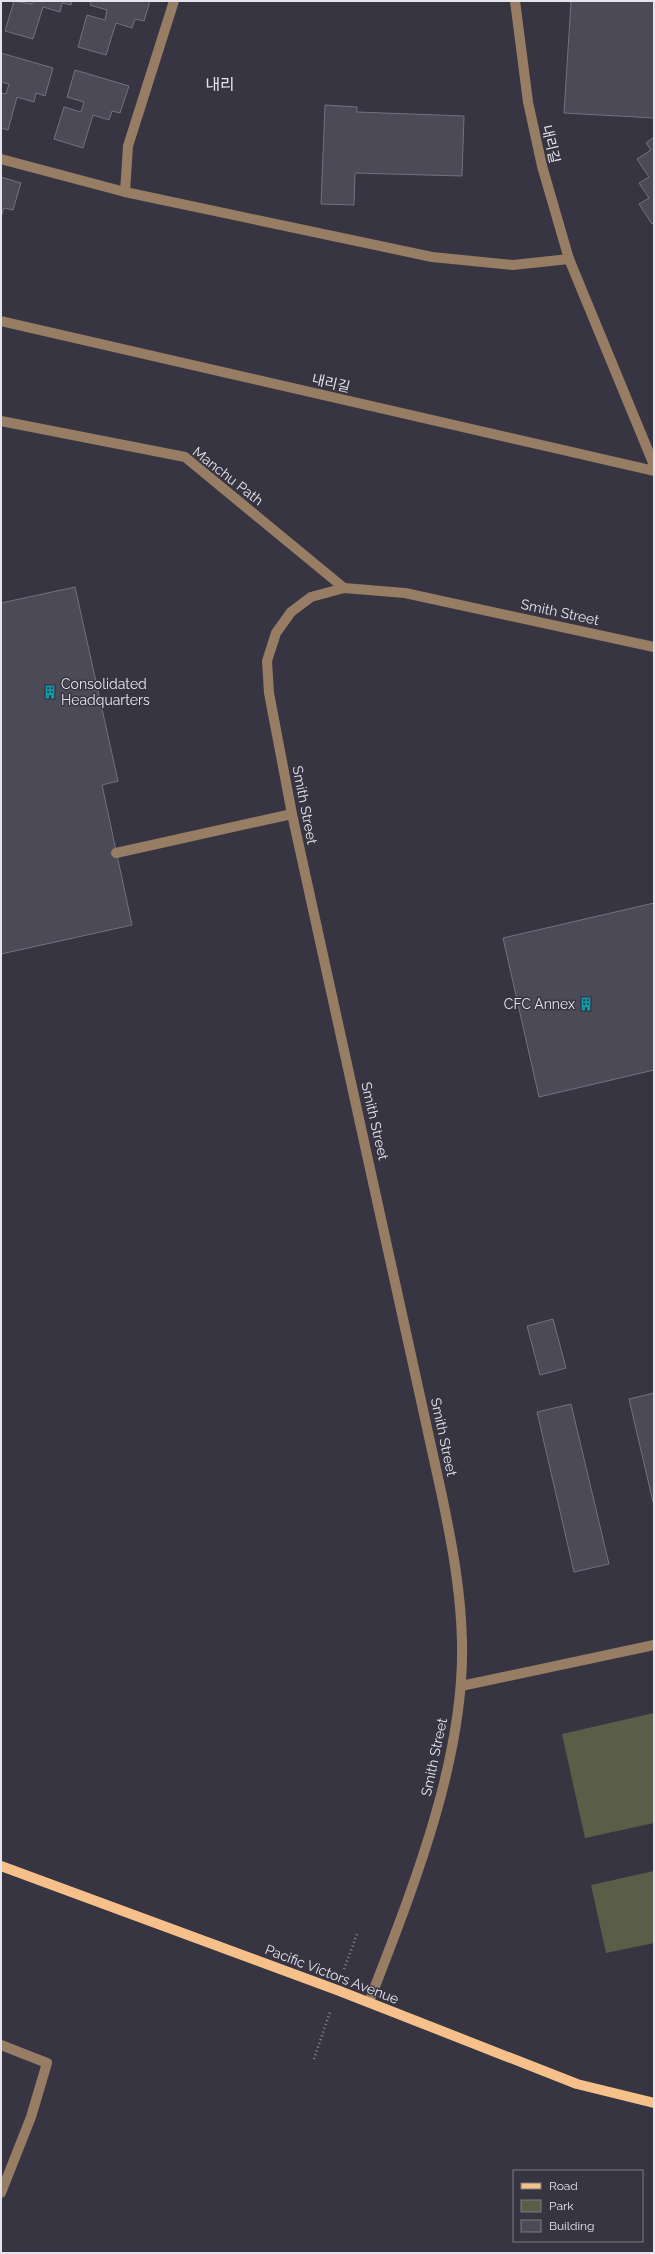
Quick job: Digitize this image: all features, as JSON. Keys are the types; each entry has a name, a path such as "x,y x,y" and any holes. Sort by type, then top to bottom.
{"main road":[{"name":"Pacific Victors Avenue","path":"1,1866 369,2002 577,2084 654,2103"}],"street":[{"path":"125,192 128,146 174,1"},
{"name":"내리길","path":"515,1 528,102 542,166 569,260 654,465"},
{"path":"1,159 125,192 432,257 513,265 569,260"},
{"name":"내리길","path":"1,321 654,471"},
{"name":"Manchu Path","path":"1,421 185,457 344,588"},
{"name":"Smith Street","path":"369,2002 433,1822 452,1749 461,1686 462,1642 456,1568 421,1395 292,814 269,693 267,661 276,633 291,612 310,597 344,588 405,593 654,647"},
{"path":"116,853 292,814"},
{"path":"461,1686 654,1645"},
{"path":"1,2045 47,2062 31,2118 1,2193"}],"green space":[{"path":"654,1713 654,1823 585,1838 562,1734"},
{"path":"654,1871 654,1943 606,1953 591,1885"}],"building":[{"path":"14,1 32,4 32,1 72,1 71,5 62,3 60,12 43,7 33,39 5,31"},
{"path":"91,1 150,1 144,21 135,19 132,28 116,23 106,55 78,47 87,15 105,20 107,10 90,5"},
{"path":"561,1 654,1 654,118 564,113 571,2"},
{"path":"1,53 53,68 45,96 36,93 34,102 17,97 8,130 1,128 1,93 6,94 9,84 1,82"},
{"path":"75,70 129,86 120,113 112,111 109,120 93,115 83,148 54,139 64,107 81,112 84,102 67,97"},
{"path":"325,105 357,107 357,112 464,116 462,176 355,173 354,205 321,204"},
{"path":"654,137 654,222 652,224 639,204 649,198 639,183 649,177 637,159 651,150 646,143"},
{"path":"1,177 21,183 13,210 4,208 1,217"},
{"name":"Consolidated Headquarters","path":"75,587 118,781 102,785 132,925 1,954 1,603"},
{"name":"CFC Annex","path":"654,903 654,1070 539,1097 503,938"},
{"path":"553,1319 566,1368 540,1375 527,1326"},
{"path":"654,1393 654,1506 629,1399"},
{"path":"571,1404 609,1564 574,1572 537,1412"}],"place":[{"name":"Consolidated Headquarters","path":"50,692"},
{"name":"CFC Annex","path":"586,1004"}],"district":[{"name":"내리","path":"220,84"}]}
